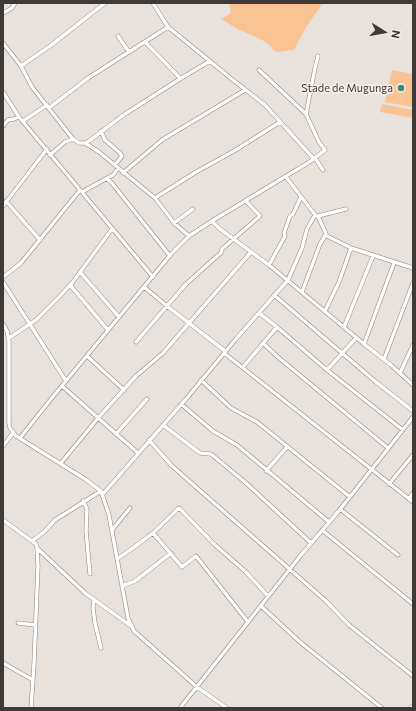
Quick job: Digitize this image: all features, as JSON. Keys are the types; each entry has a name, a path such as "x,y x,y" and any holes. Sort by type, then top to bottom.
{"street":[{"path":"3,13 12,8 15,3"},
{"path":"21,66 50,46 105,3"},
{"path":"153,3 168,27 265,105 323,170"},
{"path":"24,122 88,78 168,27"},
{"path":"118,36 129,52"},
{"path":"145,42 180,78"},
{"path":"3,43 21,66 32,87 73,139 79,143 85,143 99,152 155,198 174,223 189,236"},
{"path":"306,114 318,56"},
{"path":"85,143 125,114 180,78 210,61"},
{"path":"20,438 108,330 170,256 189,236 212,220 286,177 325,150 319,142 306,114 259,70"},
{"path":"123,173 162,140 245,90"},
{"path":"3,92 19,117 40,143 153,277"},
{"path":"3,120 14,120 19,117"},
{"path":"3,126 8,120"},
{"path":"155,198 280,122"},
{"path":"101,131 105,140 122,156 115,165"},
{"path":"50,155 65,142 73,139"},
{"path":"3,206 47,150"},
{"path":"3,277 21,263 81,191 113,175 118,168"},
{"path":"286,177 317,216 325,228 326,234 316,253 302,292"},
{"path":"107,178 112,182 170,256"},
{"path":"269,265 285,236 284,233 290,216 293,214 301,197"},
{"path":"6,201 40,240"},
{"path":"136,342 186,284 216,257 233,238 260,216 246,201"},
{"path":"174,223 193,209"},
{"path":"32,541 44,532 55,520 83,501 102,493 150,440 288,280 302,248 307,229 317,216 346,209"},
{"path":"212,220 220,229 288,280 413,384"},
{"path":"9,338 30,324 70,285 112,230"},
{"path":"325,235 351,248 413,268"},
{"path":"325,311 339,282 351,248"},
{"path":"61,463 98,418 136,376 162,353 190,323 251,252"},
{"path":"344,327 373,256"},
{"path":"364,344 394,263"},
{"path":"80,272 119,317"},
{"path":"3,282 66,381"},
{"path":"384,359 413,283"},
{"path":"70,285 108,330"},
{"path":"144,287 413,502"},
{"path":"274,295 413,411"},
{"path":"259,313 327,370 403,430"},
{"path":"3,324 9,338 9,423 13,433 85,479 102,493 109,515 128,618 132,627 139,636 197,687 226,708"},
{"path":"243,367 277,327"},
{"path":"327,370 356,338"},
{"path":"263,343 388,448"},
{"path":"400,372 413,345"},
{"path":"87,356 124,390"},
{"path":"202,380 230,408 257,422 350,497"},
{"path":"62,386 138,453"},
{"path":"116,434 148,400"},
{"path":"181,404 213,431 237,445 266,471 329,522"},
{"path":"180,708 262,606 268,596 413,418"},
{"path":"163,425 200,453 211,454 246,483 311,543"},
{"path":"3,446 13,433"},
{"path":"150,440 172,466 326,601 350,625 413,676"},
{"path":"266,471 287,447"},
{"path":"389,484 413,455"},
{"path":"409,499 413,493"},
{"path":"83,501 87,509 86,531 90,574"},
{"path":"112,530 130,508"},
{"path":"117,559 152,533 179,508 215,545 246,572 268,596"},
{"path":"340,509 398,555"},
{"path":"3,520 36,544 38,548 94,600 132,627"},
{"path":"322,530 413,604"},
{"path":"152,533 182,567 196,556 248,622"},
{"path":"31,708 38,548"},
{"path":"122,586 135,581 171,553"},
{"path":"94,600 93,608 95,623 101,648"},
{"path":"262,606 300,642 382,708"},
{"path":"18,623 35,625"},
{"path":"3,663 33,680"}],"shaded area":[{"path":"229,3 323,3 306,27 294,50 276,52 266,42 221,19 231,13"},
{"name":"Stade de Mugunga","path":"392,70 413,74 413,107 385,102"},
{"path":"382,104 413,110 413,118 380,112"}],"place":[{"name":"Stade de Mugunga","path":"401,88"}]}
